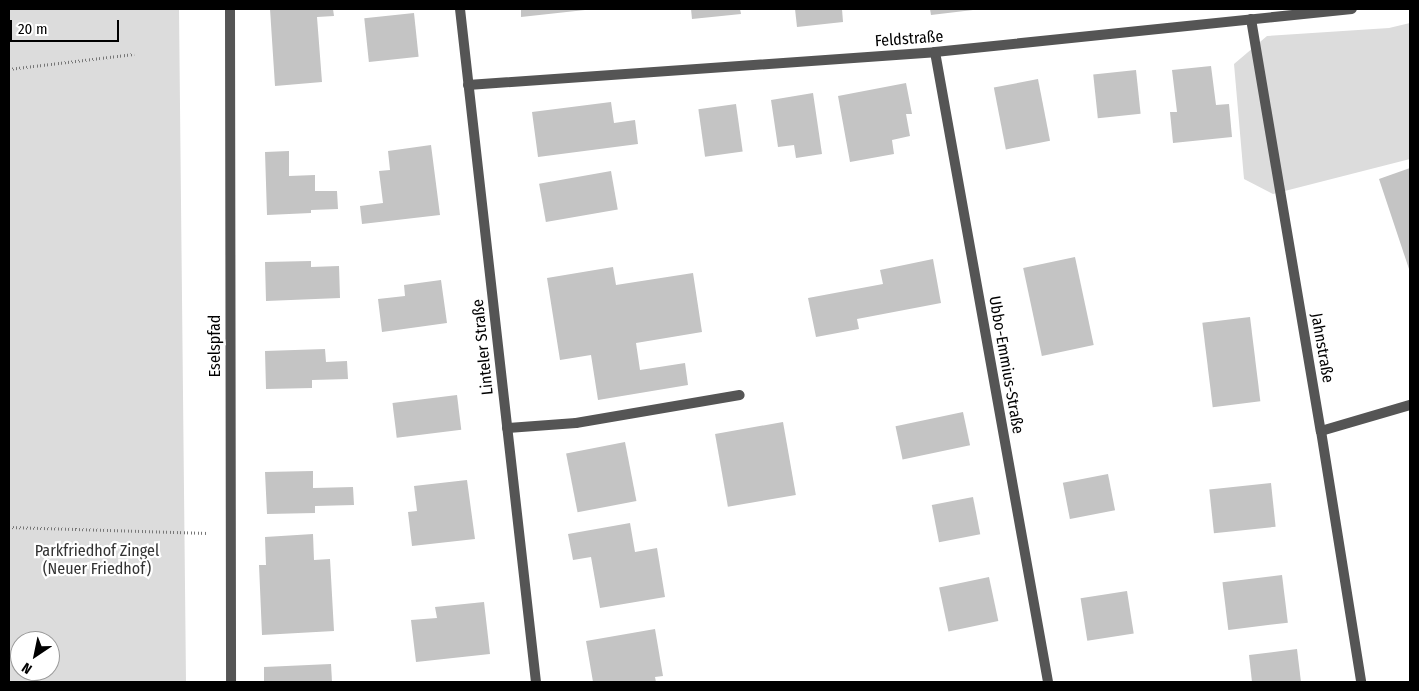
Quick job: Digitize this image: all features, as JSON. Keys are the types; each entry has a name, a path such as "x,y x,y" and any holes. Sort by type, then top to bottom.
{"street":[{"name":"Eselspfad","path":"230,9 230,682"},
{"name":"Linteler Straße","path":"460,9 536,682"},
{"name":"Feldstraße","path":"468,85 935,52 1352,9"},
{"name":"Jahnstraße","path":"1251,19 1321,430 1361,682"},
{"name":"Ubbo-Emmius-Straße","path":"935,52 1048,682"},
{"path":"507,428 576,423 740,395"},
{"path":"1321,430 1410,404"}],"path":[{"path":"9,69 134,54"},
{"path":"9,527 230,533"}],"green space":[{"name":"Parkfriedhof Zingel (Neuer Friedhof)","path":"9,9 179,9 186,682 9,682"},
{"path":"1410,23 1410,159 1273,194 1244,179 1234,64 1267,36 1389,28"}],"building":[{"path":"270,9 333,9 334,16 317,17 322,82 275,86"},
{"path":"521,9 585,9 585,10 521,17"},
{"path":"691,9 740,9 741,14 692,19"},
{"path":"795,9 842,9 843,22 797,27"},
{"path":"930,9 973,9 973,10 931,15"},
{"path":"414,13 419,57 369,62 364,18"},
{"path":"1211,66 1216,105 1229,104 1232,137 1173,143 1170,112 1177,112 1172,70"},
{"path":"1136,70 1141,114 1098,118 1093,74"},
{"path":"1038,79 1050,141 1006,149 994,88"},
{"path":"906,83 912,114 906,114 910,136 892,140 894,154 850,162 838,96"},
{"path":"813,93 822,154 796,158 794,145 778,147 771,100"},
{"path":"611,102 614,123 635,120 638,144 538,157 532,112"},
{"path":"736,104 743,152 705,157 698,109"},
{"path":"431,145 440,215 362,224 360,206 383,203 379,171 390,170 388,151"},
{"path":"289,151 289,176 315,175 315,191 337,191 338,209 311,210 311,213 267,215 265,152"},
{"path":"1410,168 1410,272 1379,179"},
{"path":"611,171 618,209 546,222 539,184"},
{"path":"1075,257 1094,345 1042,356 1023,268"},
{"path":"933,259 941,303 857,319 859,329 816,337 808,298 883,284 880,270"},
{"path":"311,261 311,267 339,266 340,298 266,301 265,262"},
{"path":"613,267 616,285 693,273 702,332 636,343 640,370 685,363 688,385 598,400 591,355 560,360 547,278"},
{"path":"441,280 447,323 382,332 378,299 405,296 404,285"},
{"path":"1250,317 1260,401 1213,407 1202,323"},
{"path":"325,349 326,362 347,361 348,379 312,380 312,388 266,389 265,351"},
{"path":"457,395 461,430 397,438 392,403"},
{"path":"963,412 970,445 903,460 896,426"},
{"path":"783,422 796,495 728,507 715,434"},
{"path":"625,442 636,501 578,512 566,453"},
{"path":"313,471 313,488 353,487 354,505 315,506 315,513 267,514 265,472"},
{"path":"1108,474 1115,510 1070,519 1063,483"},
{"path":"467,480 475,539 412,546 408,512 417,511 414,486"},
{"path":"1271,483 1276,527 1214,533 1209,489"},
{"path":"973,497 980,534 939,542 932,505"},
{"path":"630,523 635,552 657,548 665,597 600,608 591,557 573,560 568,534"},
{"path":"313,534 314,560 330,559 334,631 262,635 259,565 266,565 265,537"},
{"path":"1282,575 1288,623 1228,630 1222,582"},
{"path":"989,577 998,621 948,632 939,588"},
{"path":"1127,591 1134,633 1087,641 1081,598"},
{"path":"484,602 490,654 416,662 411,620 437,618 435,607"},
{"path":"655,629 663,676 655,677 656,682 593,682 586,641"},
{"path":"1297,649 1301,682 1252,682 1249,655"},
{"path":"331,664 332,682 264,682 264,667"}]}
